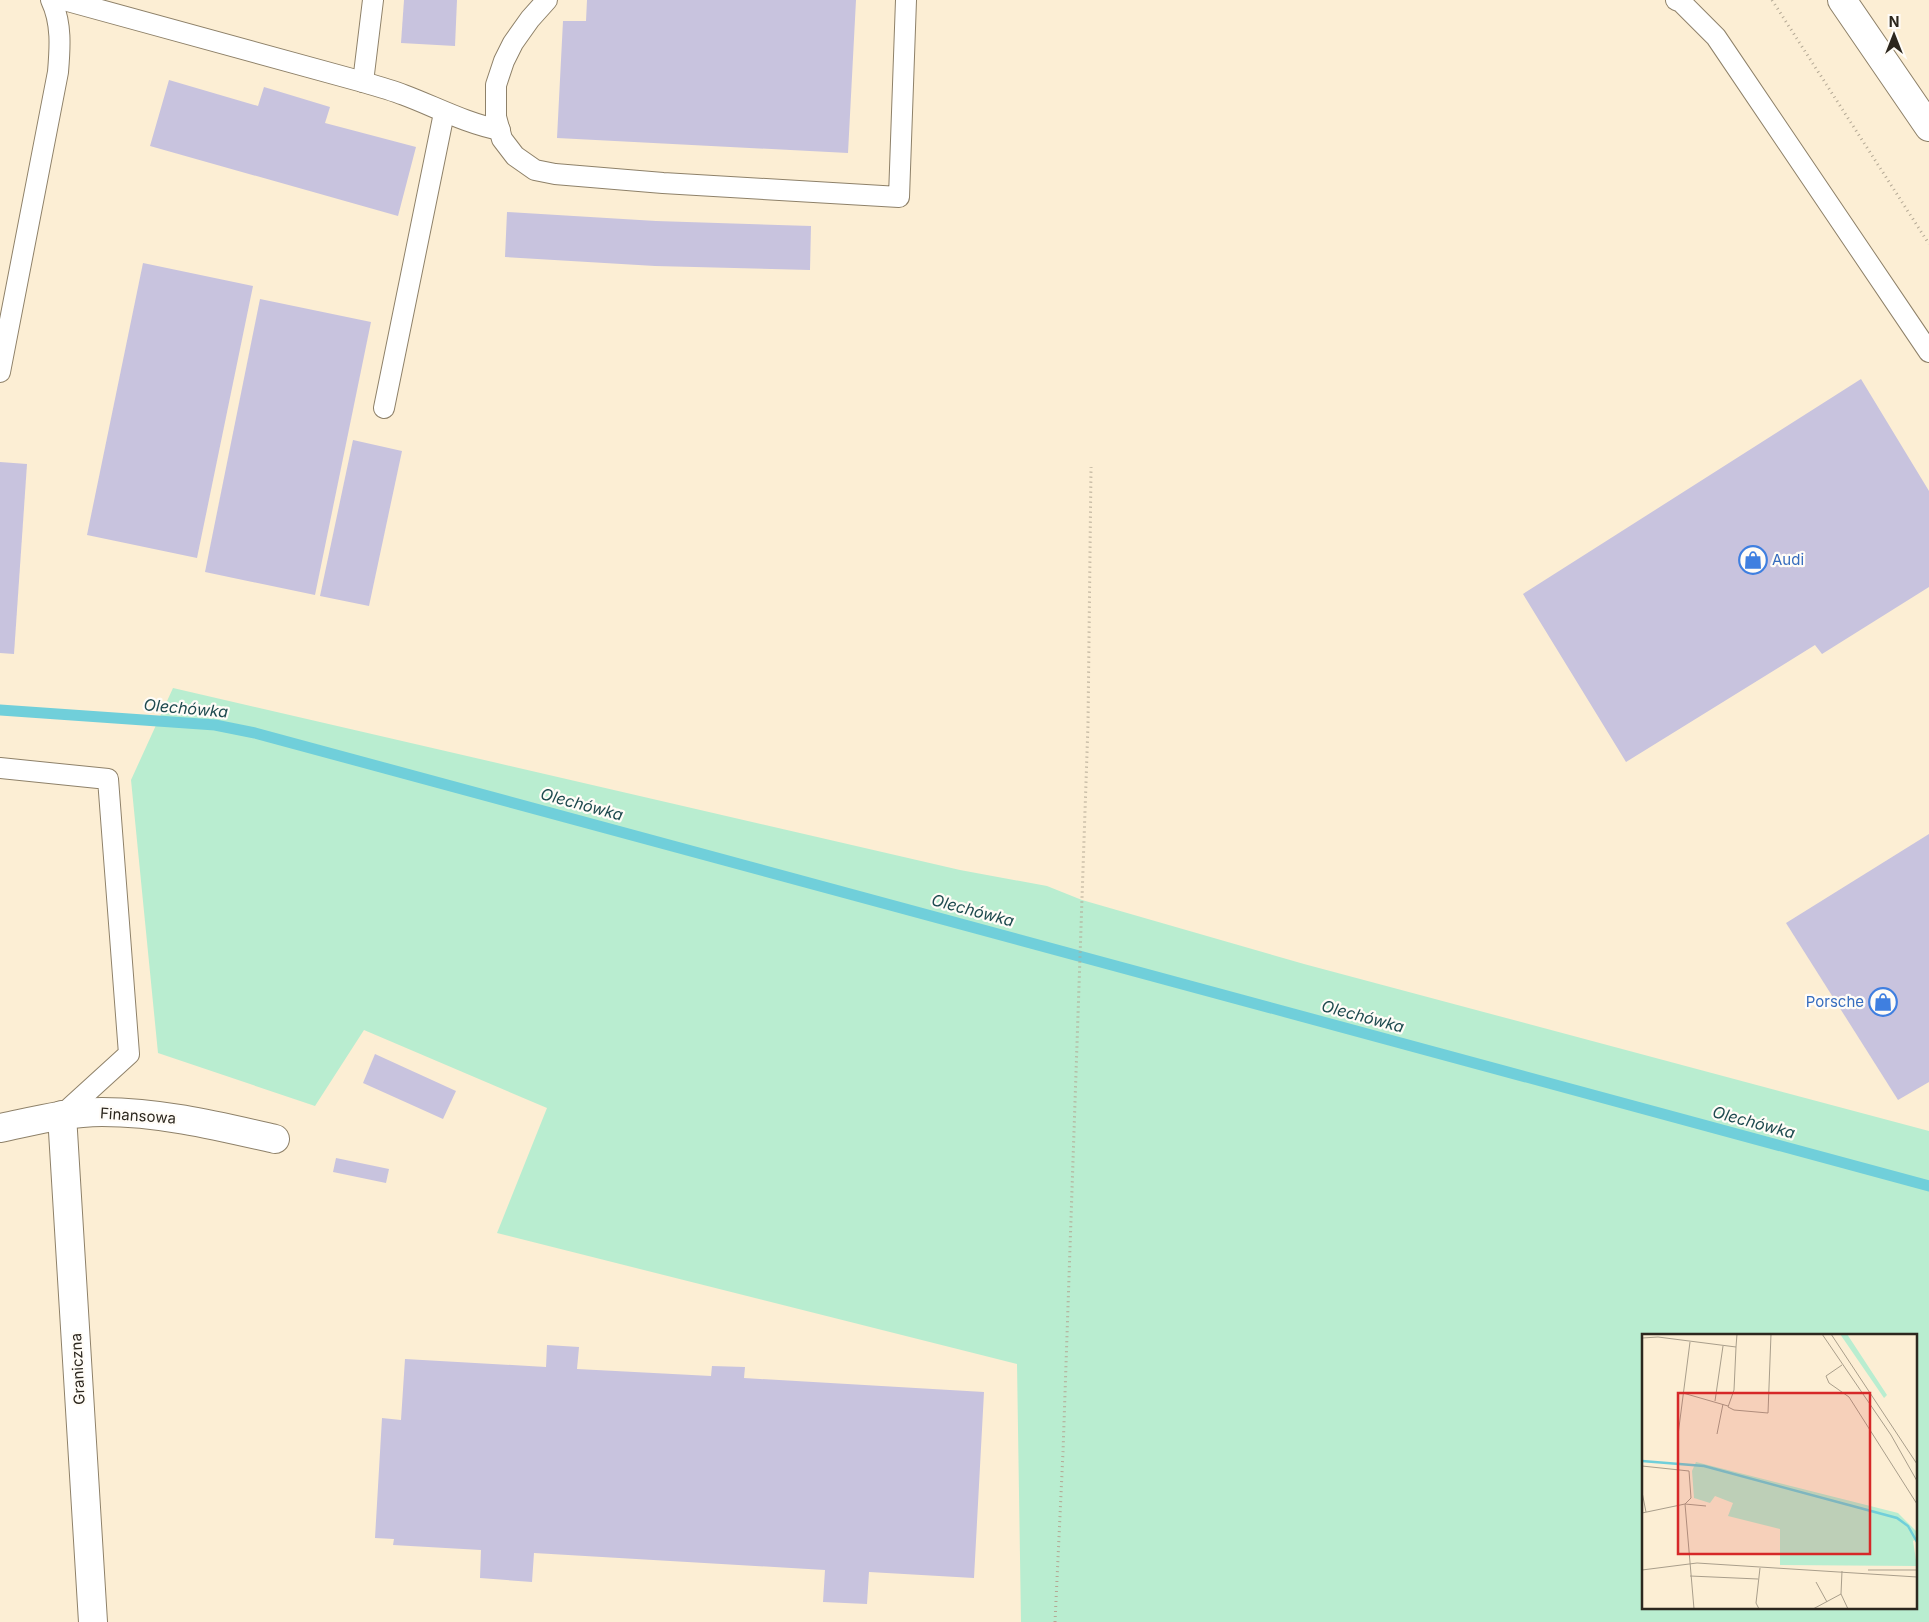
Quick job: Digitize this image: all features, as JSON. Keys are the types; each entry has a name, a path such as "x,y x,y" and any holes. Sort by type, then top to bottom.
{"street":[{"path":"1842,0 1929,127"},
{"name":"Finansowa","path":"0,1128 62,1115 101,1112 144,1113 184,1119 275,1139"},
{"name":"Graniczna","path":"62,1115 93,1622"}],"lane":[{"path":"0,372 58,72 61,43 54,6 51,0"},
{"path":"64,0 363,82 403,94 478,126 500,130"},
{"path":"363,82 372,0"},
{"path":"548,0 530,20 504,61 496,85 496,117 502,139 515,156 535,170 556,174 663,183 899,197 906,0"},
{"path":"1676,0 1681,2 1716,37 1929,352"},
{"path":"384,408 444,113"},
{"path":"0,768 108,779 129,1054 62,1115"}],"path":[{"path":"1772,0 1929,244"},
{"path":"1055,1622 1063,1462 1080,988 1090,627 1090,467"}],"green space":[{"path":"173,688 960,870 1047,886 1082,900 1304,964 1929,1131 1929,1622 1021,1622 1017,1364 497,1233 547,1108 364,1030 315,1106 158,1053 131,780"}],"building":[{"path":"404,0 457,0 455,46 401,43"},
{"path":"587,0 856,0 848,153 557,138 563,21 586,21"},
{"path":"169,80 258,106 264,87 330,107 325,123 416,147 398,216 150,146"},
{"path":"507,212 656,221 811,226 810,270 655,266 505,257"},
{"path":"143,263 253,286 197,558 87,535"},
{"path":"260,299 371,322 315,595 205,572"},
{"name":"Audi","path":"1861,379 1929,491 1929,587 1822,654 1815,645 1626,762 1523,594"},
{"path":"353,440 402,451 369,606 320,596"},
{"path":"0,462 27,464 14,654 0,653"},
{"name":"Porsche","path":"1929,834 1929,1082 1898,1100 1786,923"},
{"path":"375,1054 456,1091 443,1119 363,1083"},
{"path":"336,1158 389,1169 386,1183 333,1172"},
{"path":"547,1345 579,1347 577,1369 711,1376 712,1366 745,1367 744,1378 984,1392 974,1578 869,1572 867,1604 823,1602 825,1570 534,1553 532,1582 480,1578 481,1550 393,1545 394,1539 375,1538 382,1418 401,1420 405,1359 546,1367"}],"waterway":[{"name":"Olechówka","path":"0,710 215,725 255,733 1929,1186"}],"place":[{"name":"Audi","path":"1753,560"},
{"name":"Porsche","path":"1883,1002"}]}
